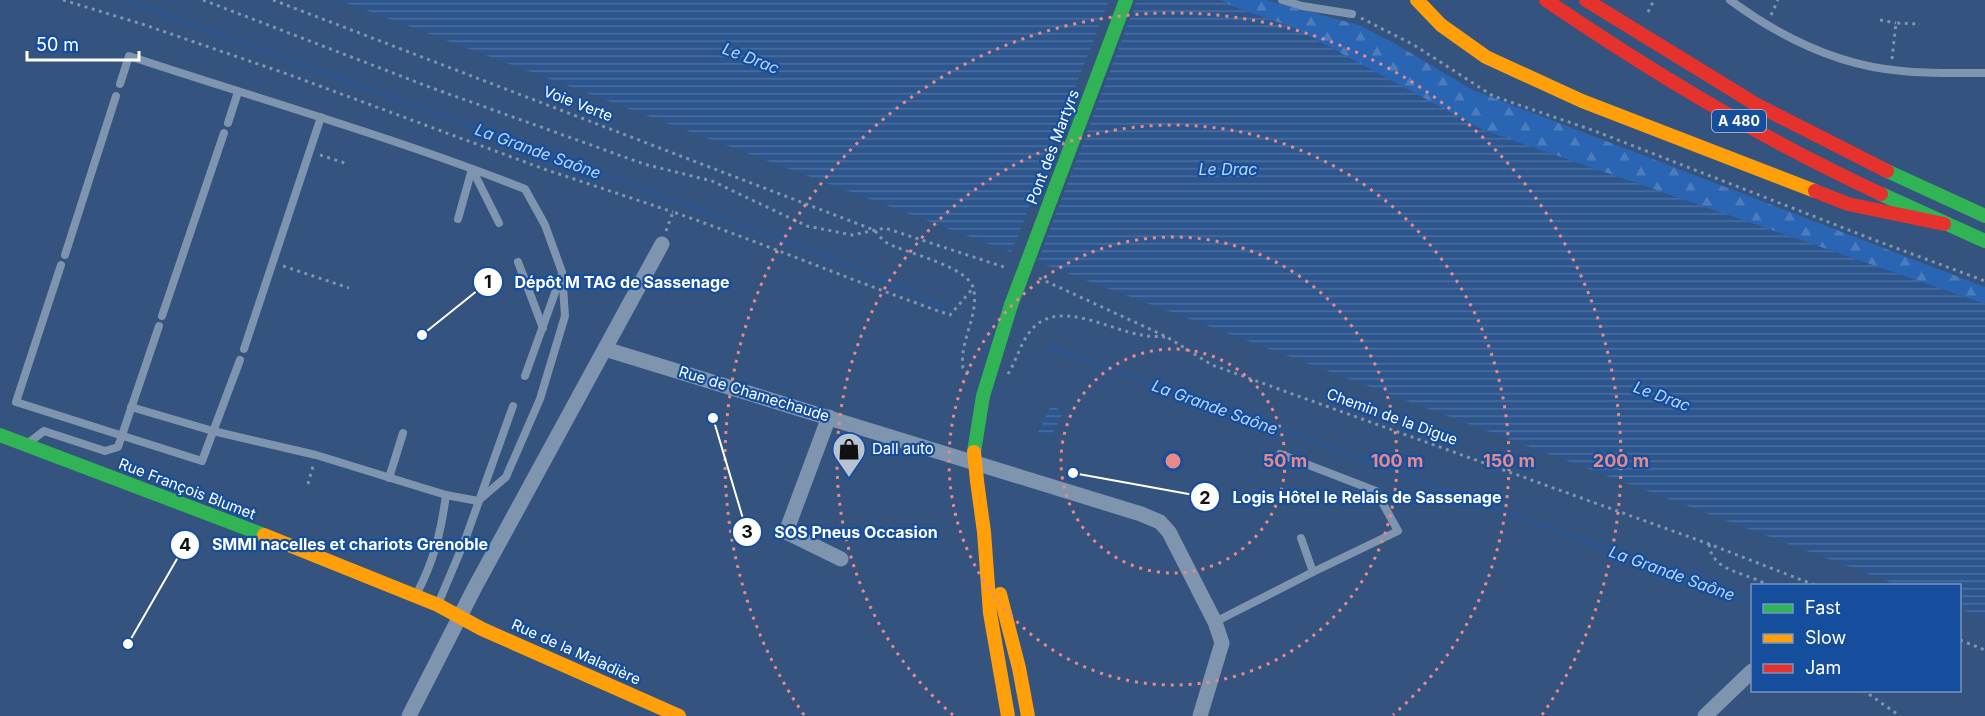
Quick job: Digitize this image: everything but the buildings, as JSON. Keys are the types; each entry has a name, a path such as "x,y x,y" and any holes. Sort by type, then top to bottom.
{"main road":[{"name":"Pont des Martyrs","path":"984,532 974,452 975,429 986,380 1011,305 1126,0"},
{"path":"1404,0 1435,19 1486,57 1582,101 1848,204 1944,224"},
{"path":"1417,0 1435,19"},
{"name":"A 480","path":"1546,0 1649,68 1756,131 1844,178 1985,241"},
{"name":"A 480","path":"1586,0 1659,47 1780,118 1889,173 1985,216"},
{"name":"Rue François Blumet","path":"0,435 290,545 460,616"},
{"path":"984,532 990,613 1006,716"},
{"path":"984,532 1028,716"},
{"name":"Rue de la Maladière","path":"460,616 482,629 679,716"}],"street":[{"path":"409,716 460,616 662,244"},
{"name":"Rue de Chamechaude","path":"605,349 1130,510 1160,522 1169,532 1215,622 1222,643 1200,716"},
{"path":"829,417 786,532 841,559"},
{"path":"1705,716 1751,672"}],"lane":[{"path":"1282,0 1302,6 1352,14"},
{"path":"1730,0 1786,37 1825,54 1866,66 1891,70 1985,73"},
{"path":"120,84 129,56 321,117 525,189 545,225 562,272 565,316 540,399 506,477 478,501"},
{"path":"228,123 238,92"},
{"path":"64,255 117,96"},
{"path":"244,349 321,117"},
{"path":"162,316 224,134"},
{"path":"458,219 472,169"},
{"path":"472,169 499,222"},
{"path":"518,262 543,328"},
{"path":"61,265 16,402 202,461 240,360"},
{"path":"525,376 562,272"},
{"path":"26,445 44,431 105,451 118,447 159,326"},
{"path":"438,605 462,548 513,406"},
{"path":"131,407 213,431 316,455 446,495 478,501"},
{"path":"389,478 404,433"},
{"path":"1215,622 1398,531 1376,491 1280,454"},
{"path":"415,596 433,558 441,534 446,495"},
{"path":"1301,538 1313,572"}],"path":[{"path":"63,0 146,25 279,71 544,169 750,239 950,315 974,287"},
{"path":"203,0 432,88 644,164 712,182 807,226 852,235 874,230"},
{"name":"Voie Verte","path":"273,0 874,230 885,242 964,274 974,287"},
{"path":"1648,12 1654,0"},
{"path":"1767,25 1778,0"},
{"path":"1880,20 1920,24"},
{"path":"1891,70 1896,23"},
{"path":"310,152 348,164"},
{"path":"662,244 673,212"},
{"path":"273,262 349,288"},
{"path":"974,287 974,310 961,356 963,368 967,374 975,376"},
{"name":"Chemin de la Digue","path":"1006,377 1029,332 1043,320 1054,316 1070,315 1142,335 1167,337 1212,365 1814,584"},
{"path":"1709,544 1710,555 1718,564 1767,584"},
{"path":"1961,641 1985,650"},
{"path":"1866,692 1900,716"}],"green space":[{"path":"1221,0 1265,0 1359,25 1473,90 1985,287 1985,304 1483,130 1294,28 1231,6"}],"water":[{"name":"Le Drac","path":"339,0 1221,0 1231,6 1294,28 1483,130 1985,304 1985,618 1961,609 1961,584 1895,584"},
{"path":"1050,408 1057,408 1062,414 1050,438 1038,432"}],"pier":[{"path":"1109,0 1137,0 1036,266 1010,256"}],"waterway":[{"name":"La Grande Saône","path":"126,0 848,264 947,309"},
{"name":"La Grande Saône","path":"1050,347 1250,417 1751,603"}],"traffic: fast":[{"path":"1011,305 1126,0"},
{"path":"1887,171 1985,216"},
{"path":"1881,194 1985,241"},
{"path":"974,452 983,396 1011,305"},
{"path":"0,435 264,535"}],"traffic: slow":[{"path":"1417,0 1441,25 1486,57 1582,101 1815,191"},
{"path":"974,452 977,481"},
{"path":"977,481 984,532 990,613 1008,716"},
{"path":"264,535 438,605 482,629 679,716"},
{"path":"1000,594 1019,668 1028,716"}],"traffic: jam":[{"path":"1546,0 1627,54 1710,104 1794,151 1881,194"},
{"path":"1586,0 1757,105 1887,171"},
{"path":"1815,191 1848,204 1944,224"}],"place":[{"name":"Dépôt M TAG de Sassenage","path":"422,335"},
{"name":"SOS Pneus Occasion","path":"713,418"},
{"name":"Logis Hôtel le Relais de Sassenage","path":"1073,473"},
{"name":"Dall auto","path":"849,478"},
{"name":"SMMI nacelles et chariots Grenoble","path":"128,644"}]}
